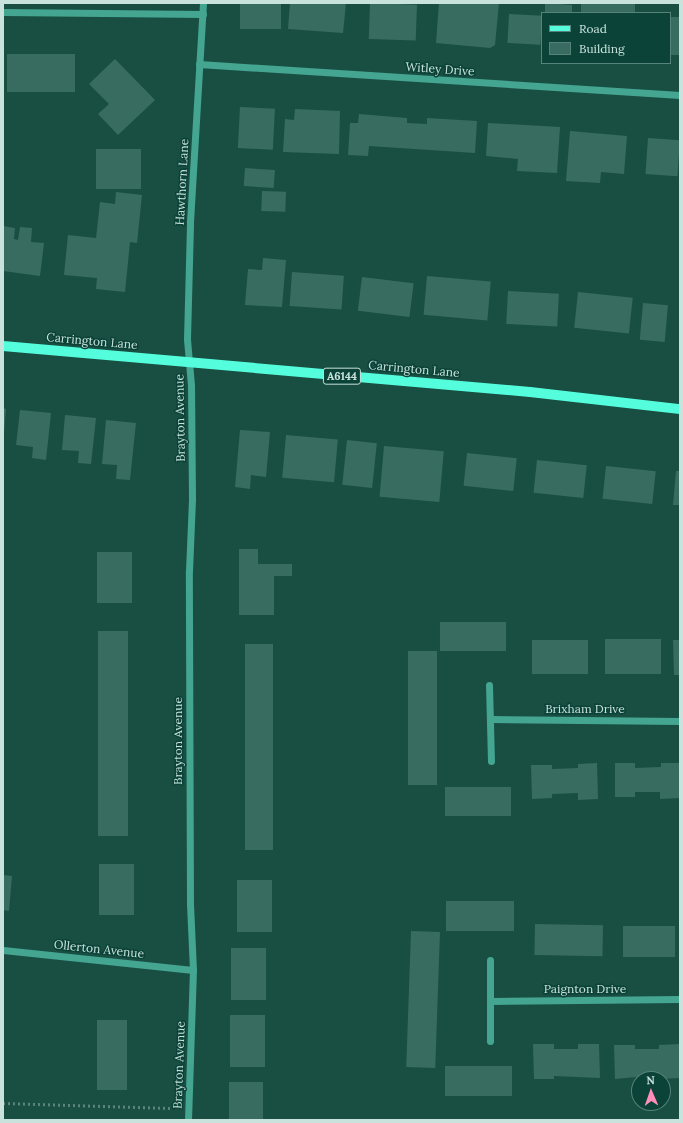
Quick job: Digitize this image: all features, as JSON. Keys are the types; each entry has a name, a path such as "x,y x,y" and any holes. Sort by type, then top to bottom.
{"main road":[{"name":"Carrington Lane","path":"3,346 530,392 680,408"}],"street":[{"name":"Hawthorn Lane","path":"189,363 187,339 190,222 203,3"},
{"path":"3,12 203,14"},
{"name":"Witley Drive","path":"199,64 680,95"},
{"name":"Brayton Avenue","path":"188,1120 192,970 190,904 189,571 192,498 189,363"},
{"path":"489,685 490,761"},
{"name":"Brixham Drive","path":"490,719 680,721"},
{"name":"Ollerton Avenue","path":"3,950 192,970"},
{"path":"490,960 490,1041"},
{"name":"Paignton Drive","path":"490,1000 680,999"}],"path":[{"path":"3,1103 188,1109"}],"building":[{"path":"240,3 281,3 281,29 240,29"},
{"path":"290,3 346,3 343,33 288,29"},
{"path":"370,3 417,5 416,41 369,39"},
{"path":"439,3 499,3 495,45 490,48 436,43"},
{"path":"545,3 572,5 572,12 545,12"},
{"path":"581,3 635,3 635,12 581,12"},
{"path":"509,14 541,16 540,45 507,43"},
{"path":"671,17 680,17 680,55 671,55"},
{"path":"7,54 75,54 75,92 7,92"},
{"path":"115,59 155,100 118,135 98,114 109,104 89,84"},
{"path":"240,107 275,109 273,150 238,148"},
{"path":"295,109 340,111 339,154 283,152 285,119 294,120"},
{"path":"359,114 407,118 407,123 427,124 427,118 477,121 475,153 369,146 368,156 348,155 350,123 358,123"},
{"path":"488,123 560,127 557,173 517,171 518,159 486,156"},
{"path":"570,131 627,136 624,174 601,172 600,183 566,181"},
{"path":"648,138 680,140 677,176 645,174"},
{"path":"96,149 141,149 141,189 96,189"},
{"path":"245,168 275,170 274,188 244,186"},
{"path":"262,191 286,192 285,212 261,211"},
{"path":"116,192 142,195 137,243 130,242 125,292 96,289 97,278 64,275 68,235 96,238 100,202 115,204"},
{"path":"3,226 15,228 14,239 18,240 20,227 32,228 31,242 44,243 40,276 3,271"},
{"path":"263,258 286,260 282,307 245,305 248,269 262,270"},
{"path":"292,272 344,276 342,310 290,306"},
{"path":"427,276 491,282 487,320 424,315"},
{"path":"362,277 414,283 409,317 358,311"},
{"path":"508,291 559,294 557,327 506,324"},
{"path":"578,292 633,298 629,334 574,328"},
{"path":"643,303 668,305 665,342 640,340"},
{"path":"3,408 6,409 4,433 3,433"},
{"path":"20,410 51,413 46,460 32,458 33,447 16,445"},
{"path":"65,415 96,418 91,464 78,463 79,451 62,450"},
{"path":"106,420 136,423 130,480 116,479 117,465 102,464"},
{"path":"240,430 270,432 266,477 251,475 250,489 235,487"},
{"path":"286,435 338,440 334,482 282,478"},
{"path":"347,440 377,443 372,488 342,485"},
{"path":"384,446 444,451 439,502 380,497"},
{"path":"467,453 517,458 513,491 464,486"},
{"path":"537,460 587,465 583,498 534,493"},
{"path":"606,466 656,471 652,504 603,499"},
{"path":"676,471 680,471 680,505 673,505"},
{"path":"239,549 258,549 258,564 292,564 292,576 274,576 274,615 239,615"},
{"path":"97,552 132,552 132,603 97,603"},
{"path":"440,622 506,622 506,651 440,651"},
{"path":"98,631 128,631 128,836 98,836"},
{"path":"605,639 661,639 661,674 605,674"},
{"path":"532,640 588,640 588,674 532,674"},
{"path":"673,640 680,640 680,675 674,675"},
{"path":"245,644 273,644 273,850 245,850"},
{"path":"408,651 437,651 437,785 408,785"},
{"path":"597,763 598,799 578,800 578,793 552,794 552,798 532,799 531,765 552,765 552,769 578,768 578,764"},
{"path":"615,763 635,763 635,768 661,767 661,763 680,763 680,798 660,799 660,792 635,792 635,797 615,797"},
{"path":"445,787 511,787 511,816 445,816"},
{"path":"99,864 134,864 134,915 99,915"},
{"path":"3,875 12,876 9,911 3,910"},
{"path":"237,880 272,880 272,932 237,932"},
{"path":"446,901 514,901 514,931 446,931"},
{"path":"535,924 603,925 602,956 534,955"},
{"path":"623,926 675,926 675,957 623,957"},
{"path":"411,931 440,932 435,1068 406,1067"},
{"path":"231,948 266,948 266,1000 231,1000"},
{"path":"230,1015 265,1015 265,1067 230,1067"},
{"path":"97,1020 127,1020 127,1090 97,1090"},
{"path":"533,1044 554,1044 554,1049 578,1049 578,1044 599,1044 600,1078 554,1076 554,1079 534,1079"},
{"path":"680,1044 680,1078 671,1078 671,1071 631,1071 631,1078 615,1079 614,1045 635,1045 635,1049 659,1049 659,1045"},
{"path":"445,1066 512,1066 512,1096 445,1096"},
{"path":"229,1082 263,1082 263,1120 229,1120"}]}
